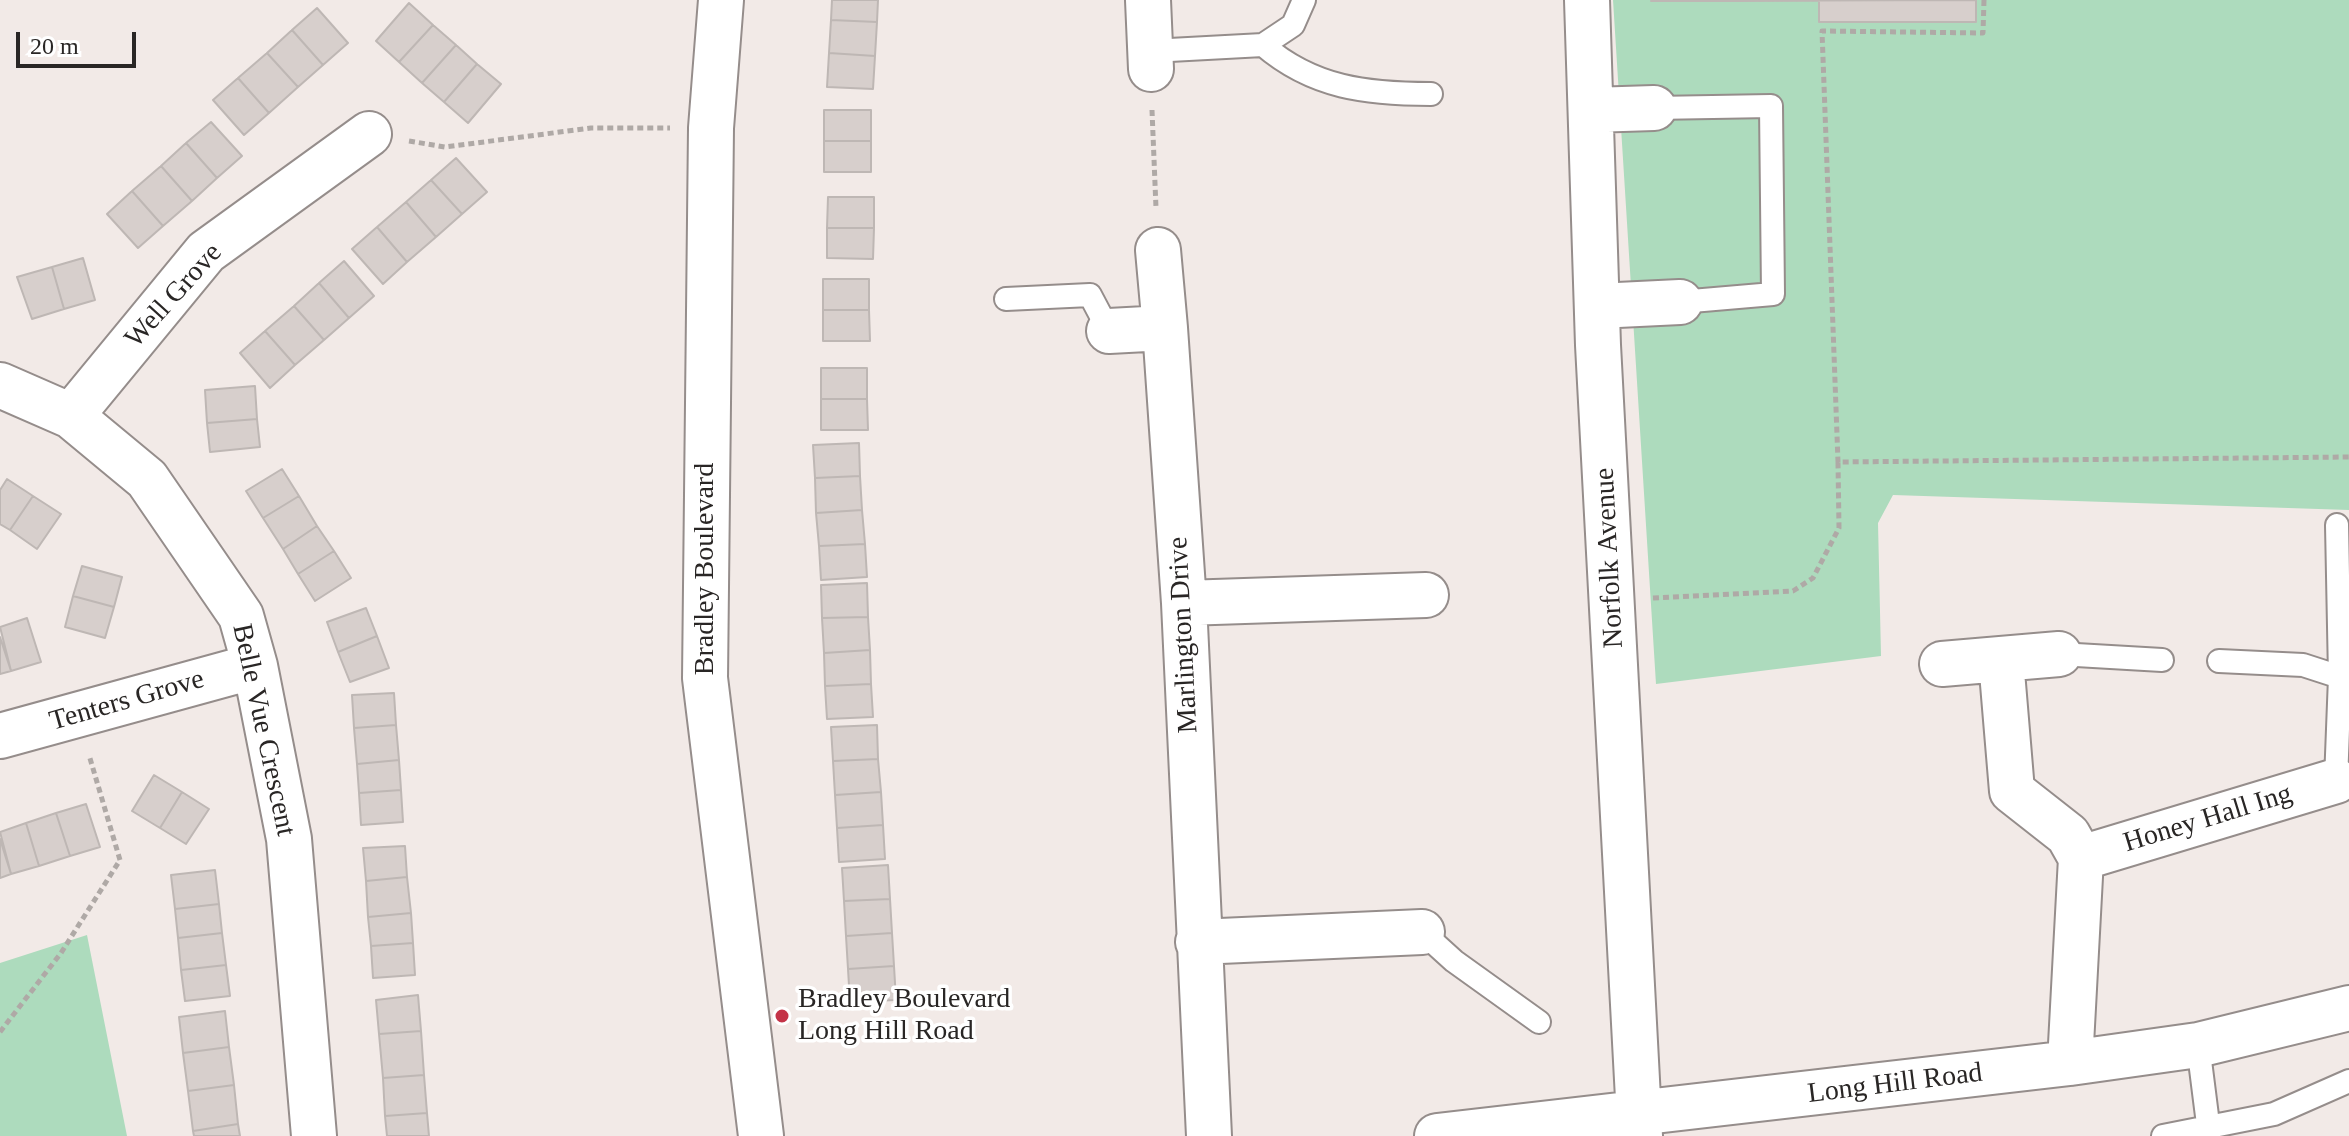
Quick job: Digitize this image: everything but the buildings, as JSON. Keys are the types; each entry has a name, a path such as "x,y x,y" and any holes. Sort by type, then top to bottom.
{"street":[{"name":"Bradley Boulevard","path":"721,0 711,128 705,678 761,1136"},
{"path":"1148,0 1151,60"},
{"name":"Norfolk Avenue","path":"1587,0 1597,306 1640,1126"},
{"path":"1591,110 1654,108"},
{"name":"Well Grove","path":"71,416 206,252 369,134"},
{"name":"Marlington Drive","path":"1158,250 1184,603 1209,1136"},
{"path":"1597,306 1680,302"},
{"path":"1109,331 1165,328"},
{"name":"Belle Vue Crescent","path":"0,385 71,416 147,479 241,616 255,666 289,839 314,1136"},
{"path":"1184,603 1426,595"},
{"path":"1942,664 2059,654"},
{"path":"2001,660 2012,791 2068,835 2081,858 2070,1063"},
{"name":"Tenters Grove","path":"0,736 255,666"},
{"name":"Honey Hall Ing","path":"2081,858 2336,781"},
{"path":"1198,942 1422,932"},
{"name":"Long Hill Road","path":"1437,1136 1640,1126 2198,1045 2349,1008"}],"lane":[{"path":"1151,60 1263,45 1293,25 1304,0"},
{"path":"1263,45 1288,67 1310,78 1390,92 1431,94"},
{"path":"1654,108 1771,106 1773,294 1680,302"},
{"path":"1006,299 1090,295 1109,331"},
{"path":"2336,781 2340,677 2337,525"},
{"path":"2059,654 2162,660"},
{"path":"2219,661 2303,665 2340,677"},
{"path":"1422,932 1454,961 1539,1022"},
{"path":"2198,1045 2208,1124"},
{"path":"2163,1136 2208,1124 2274,1114 2349,1081"}],"path":[{"path":"1612,599 1793,591 1813,578 1839,528 1822,31 1983,33 1984,0"},
{"path":"1151,60 1158,250"},
{"path":"369,134 445,147 591,128 711,128"},
{"path":"1838,462 2349,457"},
{"path":"0,1032 61,953 120,860 77,716"}],"green space":[{"path":"1613,0 2349,0 2349,510 1893,495 1878,523 1881,656 1656,684"},
{"path":"87,935 127,1136 0,1136 0,963"}],"place":[{"name":"Bradley Boulevard Long Hill Road","path":"782,1016"}]}
